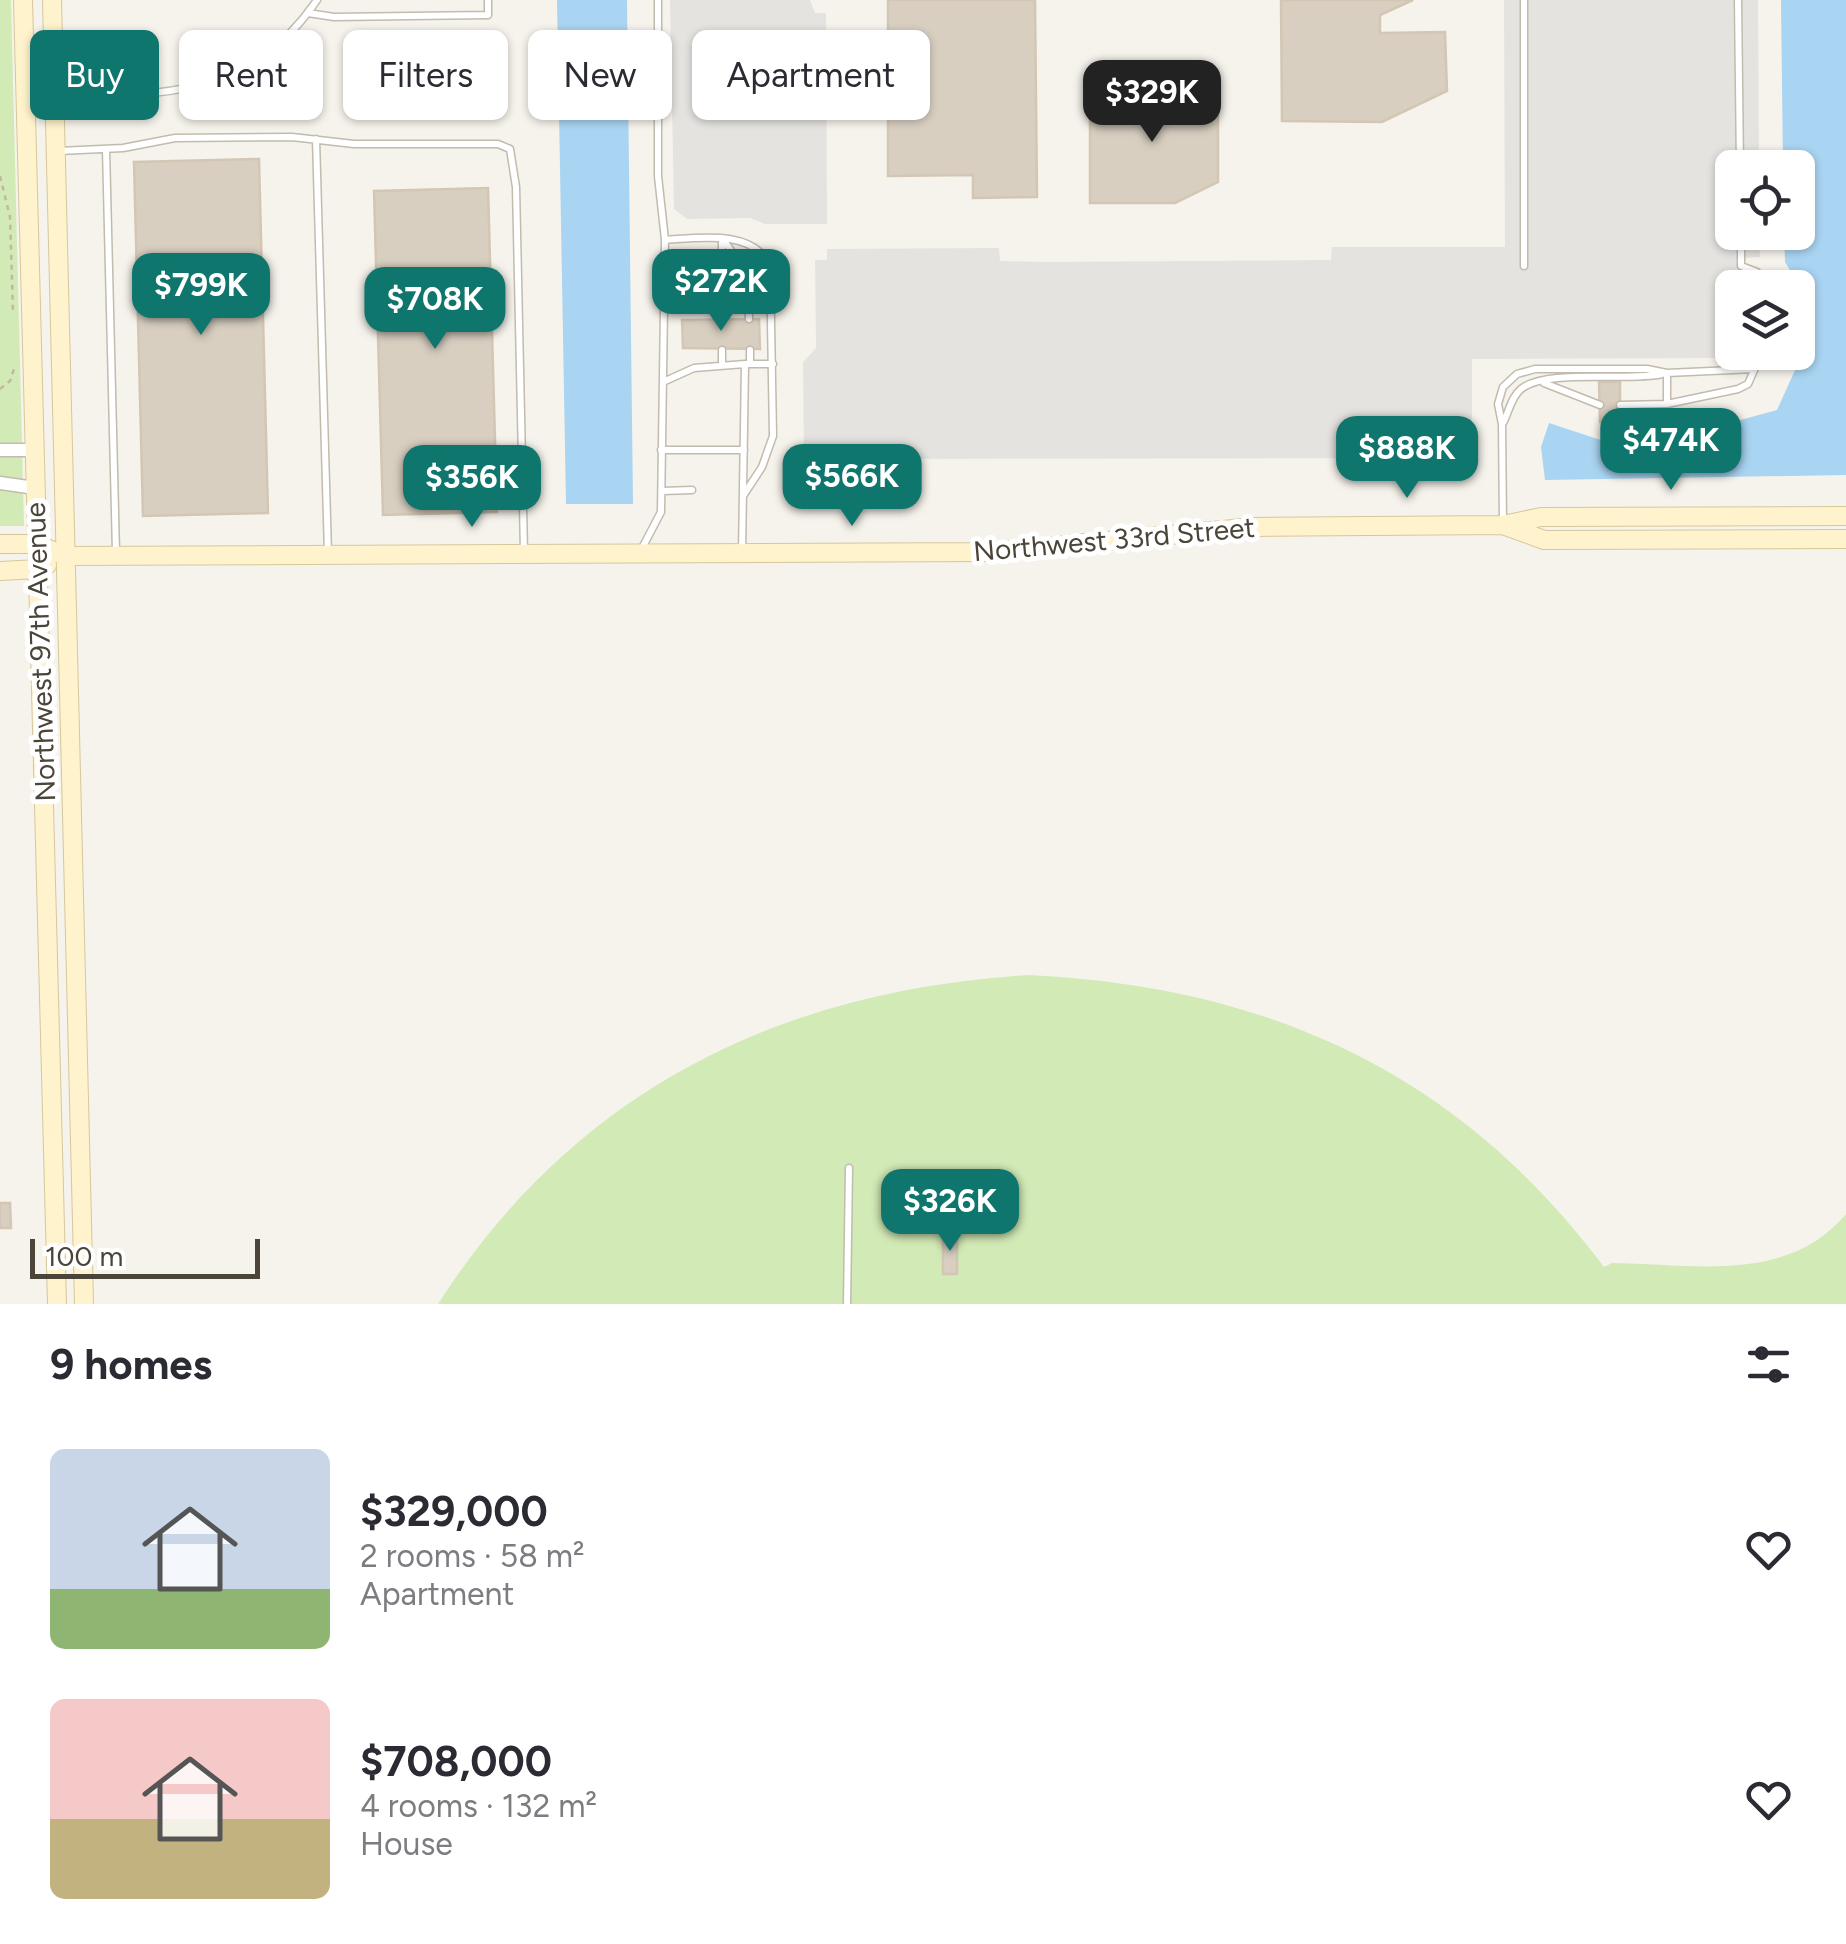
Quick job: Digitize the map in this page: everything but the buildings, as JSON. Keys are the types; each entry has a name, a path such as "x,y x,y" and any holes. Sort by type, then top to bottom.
{"street":[{"name":"Northwest 97th Avenue","path":"22,0 57,1304"},
{"name":"Northwest 97th Avenue","path":"52,0 53,30"},
{"name":"Northwest 97th Avenue","path":"54,120 84,1304"},
{"path":"26,152 55,151"},
{"path":"0,450 34,450"},
{"path":"0,483 35,488"},
{"name":"Northwest 33rd Street","path":"0,544 37,544 65,556 999,552 1254,527 1502,525 1541,517 1846,516"},
{"name":"Northwest 33rd Street","path":"1502,525 1544,540 1846,538"},
{"name":"Northwest 33rd Street","path":"0,570 38,569 65,556"}],"lane":[{"path":"159,94 202,86 236,73 264,55 308,14 317,0"},
{"path":"308,14 334,18 488,15 488,0"},
{"path":"640,553 659,521 662,491 665,240 658,176 658,0"},
{"path":"1524,0 1524,266"},
{"path":"1738,0 1740,150"},
{"path":"55,151 106,149 175,138 503,145 512,154 516,188 524,554"},
{"path":"316,139 328,554"},
{"path":"106,149 116,555"},
{"path":"665,240 722,239 750,244 766,256 770,265 772,443 742,496"},
{"path":"722,239 740,264 747,285 749,319"},
{"path":"722,239 722,320"},
{"path":"1741,250 1741,266 1752,270"},
{"path":"722,350 722,365"},
{"path":"742,554 750,350"},
{"path":"662,382 694,368 773,364"},
{"path":"1502,525 1502,424 1497,413 1499,394 1508,381 1525,371 1647,369 1667,373"},
{"path":"1502,424 1518,390 1538,382 1719,370"},
{"path":"1620,405 1667,404 1743,387 1753,370"},
{"path":"1667,373 1667,404"},
{"path":"1538,382 1600,405"},
{"path":"662,450 744,450"},
{"path":"662,491 692,490"},
{"path":"848,1304 849,1168"}],"path":[{"path":"0,176 10,217 13,316"},
{"path":"0,389 14,375 14,356"}],"green space":[{"path":"0,0 11,0 24,526 0,526"},
{"path":"1029,975 1117,983 1200,998 1278,1021 1352,1052 1421,1092 1486,1141 1547,1199 1604,1267 1612,1263 1707,1266 1768,1261 1822,1236 1846,1214 1846,1304 438,1304 493,1229 553,1164 620,1110 692,1065 769,1029 851,1003 938,985"}],"shaded area":[{"path":"670,0 810,0 815,13 826,13 826,30 692,30 692,120 827,120 827,224 765,224 750,218 687,219 674,209"},
{"path":"1504,0 1758,0 1759,150 1715,150 1715,250 1760,250 1760,257 1737,258 1737,270 1715,270 1715,358 1472,359 1472,458 804,459 803,362 816,348 815,260 827,260 827,249 999,248 1000,261 1044,262 1331,260 1332,247 1505,247"}],"water":[{"path":"557,0 627,0 627,30 558,30"},
{"path":"1781,0 1846,0 1846,475 1545,480 1541,447 1549,423 1631,450 1777,410 1795,370 1815,370 1815,270 1790,270 1785,250 1815,250 1815,150 1783,150"},
{"path":"559,120 628,120 633,504 566,504"}]}
